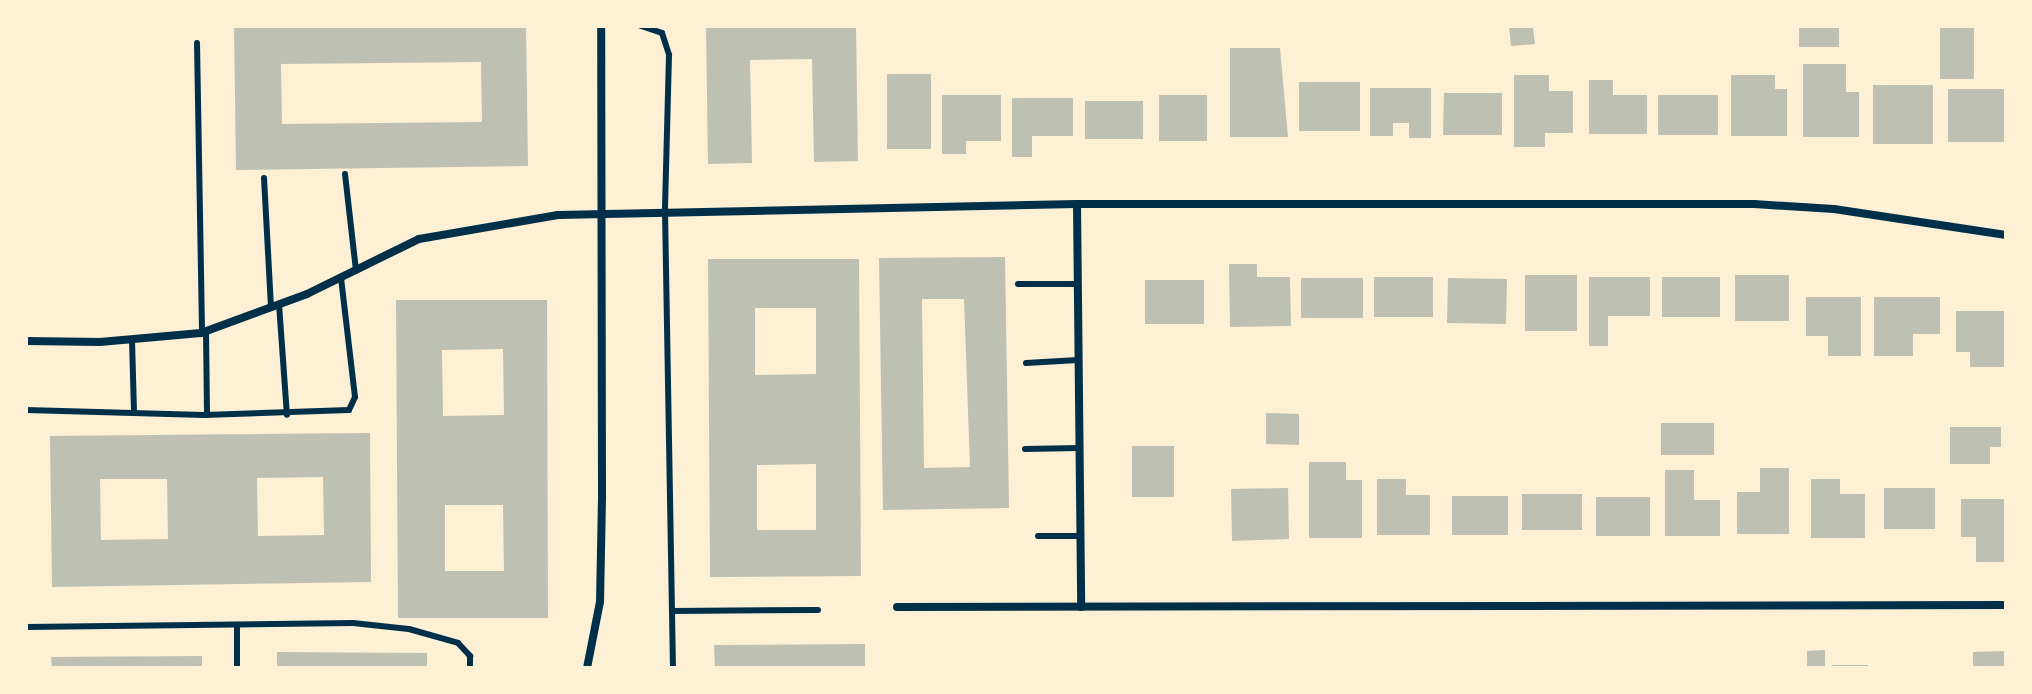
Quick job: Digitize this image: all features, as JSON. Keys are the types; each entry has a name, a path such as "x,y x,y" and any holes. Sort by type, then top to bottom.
{"street":[{"path":"587,668 600,602 604,213 601,26"},
{"path":"1077,204 1081,607"},
{"path":"26,341 132,340 204,332 275,306 419,239 558,215 1077,204 1754,204 1834,209 2006,235"},
{"path":"897,607 2006,605"}],"lane":[{"path":"641,26 662,33 667,41 665,211 673,668"},
{"path":"197,43 207,415"},
{"path":"345,174 356,270"},
{"path":"264,178 287,415"},
{"path":"26,410 287,415 349,410 355,397 341,277"},
{"path":"1018,284 1078,284"},
{"path":"132,340 134,413"},
{"path":"1026,363 1078,360"},
{"path":"1025,449 1079,448"},
{"path":"1038,536 1080,536"},
{"path":"672,611 818,610"},
{"path":"26,627 353,623 409,629 458,643 470,656 470,668"},
{"path":"237,625 237,668"}],"building":[{"path":"234,26 526,26 528,166 236,170","holes":["481,62 482,122 282,124 281,64"]},
{"path":"706,26 856,26 858,161 814,162 812,59 750,60 752,163 708,164"},
{"path":"1509,26 1533,26 1535,44 1511,46"},
{"path":"1799,26 1839,26 1839,47 1799,47"},
{"path":"1940,26 1974,26 1974,79 1940,79"},
{"path":"1230,48 1280,48 1288,137 1230,137"},
{"path":"1803,64 1846,64 1846,92 1859,92 1859,137 1803,137"},
{"path":"887,74 931,74 931,149 887,149"},
{"path":"1514,75 1549,75 1549,91 1573,91 1573,133 1545,133 1545,147 1514,147"},
{"path":"1731,75 1775,75 1775,89 1787,89 1787,136 1731,136"},
{"path":"1589,80 1613,80 1613,95 1647,95 1647,134 1589,134"},
{"path":"1299,82 1360,82 1360,131 1299,131"},
{"path":"1873,85 1933,85 1933,144 1873,144"},
{"path":"1370,88 1431,88 1431,138 1409,138 1409,123 1393,123 1393,136 1370,136"},
{"path":"1948,89 2006,89 2006,142 1948,142"},
{"path":"1444,93 1502,93 1502,135 1443,135"},
{"path":"942,95 1001,95 1001,141 966,141 966,154 942,154"},
{"path":"1159,95 1207,95 1207,141 1159,141"},
{"path":"1658,95 1718,95 1718,135 1658,135"},
{"path":"1012,98 1073,98 1073,136 1032,136 1032,157 1012,157"},
{"path":"1085,101 1143,101 1143,139 1085,139"},
{"path":"1005,257 1009,508 883,510 879,258","holes":["922,299 964,299 970,467 924,468"]},
{"path":"708,259 859,259 861,576 710,577","holes":["755,308 816,308 816,374 755,375","816,464 816,530 757,530 757,465"]},
{"path":"1229,264 1257,264 1257,277 1290,277 1291,326 1230,327"},
{"path":"1525,275 1577,275 1577,331 1525,331"},
{"path":"1735,275 1789,275 1789,321 1735,321"},
{"path":"1374,277 1433,277 1433,317 1374,317"},
{"path":"1589,277 1650,277 1650,316 1608,316 1608,346 1589,346"},
{"path":"1662,277 1720,277 1720,317 1662,317"},
{"path":"1301,278 1363,278 1363,318 1301,318"},
{"path":"1448,278 1507,279 1506,324 1447,323"},
{"path":"1145,280 1204,280 1204,324 1145,324"},
{"path":"1806,297 1861,297 1861,356 1828,356 1828,336 1806,336"},
{"path":"1874,297 1940,297 1940,334 1913,334 1913,356 1874,356"},
{"path":"396,300 547,300 548,618 398,618","holes":["503,349 504,415 443,416 442,350","445,505 503,505 504,571 445,571"]},
{"path":"1956,311 2006,311 2006,367 1970,367 1970,352 1956,352"},
{"path":"1266,413 1299,414 1299,445 1266,444"},
{"path":"1661,423 1714,423 1714,455 1661,455"},
{"path":"1950,427 2001,427 2001,447 1990,447 1990,464 1950,464"},
{"path":"370,433 371,582 52,587 50,436","holes":["323,477 324,535 258,536 257,478","100,479 167,479 168,539 101,540"]},
{"path":"1132,446 1174,446 1174,497 1132,497"},
{"path":"1309,462 1346,462 1346,480 1362,480 1362,538 1309,538"},
{"path":"1760,468 1789,468 1789,534 1737,534 1737,492 1760,492"},
{"path":"1665,470 1694,470 1694,500 1720,500 1720,536 1665,536"},
{"path":"1377,479 1406,479 1406,495 1430,495 1430,535 1377,535"},
{"path":"1811,479 1840,479 1840,494 1865,494 1865,538 1811,538"},
{"path":"1288,488 1289,539 1232,541 1231,489"},
{"path":"1884,488 1935,488 1935,529 1884,529"},
{"path":"1522,494 1582,494 1582,530 1522,530"},
{"path":"1452,496 1508,496 1508,535 1452,535"},
{"path":"1596,497 1650,497 1650,536 1596,536"},
{"path":"1961,499 2006,499 2006,562 1976,562 1976,537 1961,537"},
{"path":"865,644 865,668 715,668 714,645"},
{"path":"1825,650 1825,668 1807,668 1807,651"},
{"path":"2006,651 2006,668 1973,668 1973,652"},
{"path":"277,652 427,653 427,668 277,668"},
{"path":"202,656 202,668 52,668 51,657"},
{"path":"1832,665 1868,665 1868,668 1832,668"}]}
